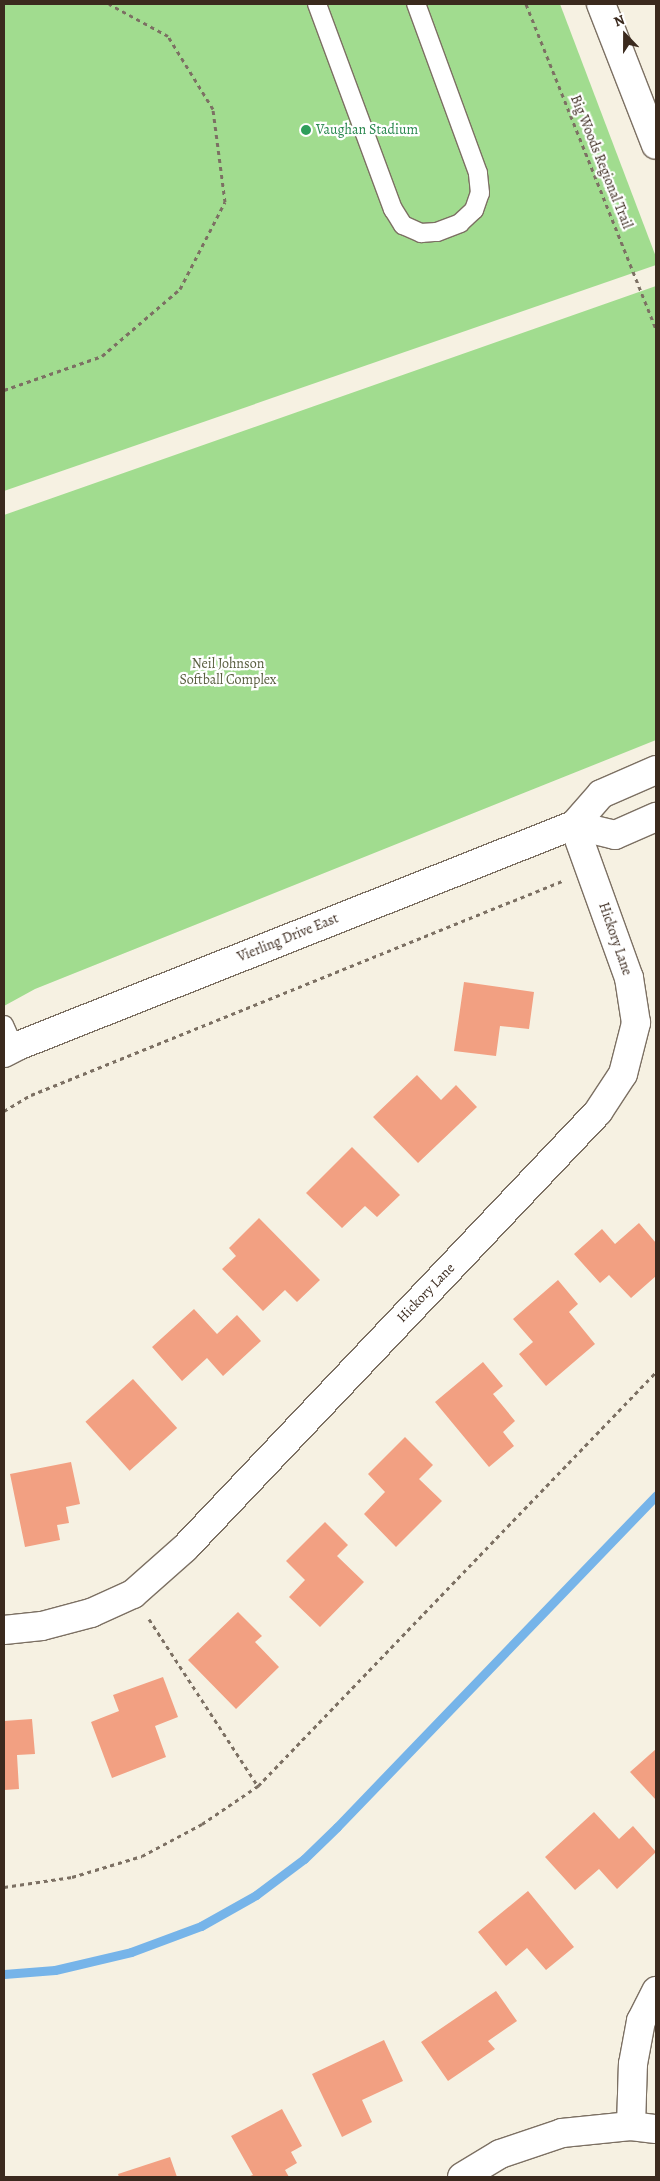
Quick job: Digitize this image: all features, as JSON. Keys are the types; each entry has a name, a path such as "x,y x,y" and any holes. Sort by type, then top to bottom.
{"street":[{"path":"601,4 656,145"},
{"name":"Vierling Drive East","path":"7,1042 574,825 601,794 656,770"},
{"path":"574,825 615,835 656,817"},
{"name":"Hickory Lane","path":"4,1630 42,1626 91,1613 133,1594 185,1548 598,1112 623,1074 636,1023 629,978 574,825"},
{"path":"462,2177 500,2154 562,2133 644,2128 633,2064 641,2021 656,1991"}],"lane":[{"path":"317,4 393,209 403,225 421,233 437,232 460,223 474,210 480,193 478,173 416,4"}],"path":[{"path":"4,390 102,356 180,289 225,202 213,109 168,36 109,4"},
{"name":"Big Woods Regional Trail","path":"526,4 656,329"},
{"path":"4,1111 31,1095 590,870"},
{"path":"4,1887 72,1877 142,1856 202,1824 258,1786 656,1372"},
{"path":"133,1594 258,1786"}],"green space":[{"name":"Vaughan Stadium","path":"4,4 560,4 656,257 656,265 4,491"},
{"name":"Neil Johnson Softball Complex","path":"656,286 656,740 35,989 4,1006 4,515"}],"building":[{"path":"464,982 534,992 529,1029 500,1026 496,1056 454,1051"},
{"path":"417,1075 441,1100 456,1085 477,1107 418,1163 373,1117"},
{"path":"352,1147 400,1195 377,1217 365,1206 342,1228 306,1193"},
{"path":"259,1218 320,1280 297,1302 285,1290 263,1311 222,1269 236,1256 229,1248"},
{"path":"639,1223 656,1243 656,1276 631,1298 609,1275 600,1283 574,1254 602,1229 615,1244"},
{"path":"558,1280 578,1304 569,1312 595,1344 546,1386 519,1354 533,1342 513,1319"},
{"path":"194,1309 217,1334 237,1315 261,1341 223,1376 207,1358 182,1381 152,1347"},
{"path":"483,1362 503,1386 493,1394 515,1421 503,1432 514,1446 489,1467 435,1402"},
{"path":"133,1379 177,1428 130,1471 85,1422"},
{"path":"405,1437 433,1465 419,1479 442,1501 396,1547 364,1514 385,1492 368,1474"},
{"path":"71,1462 80,1504 66,1507 69,1523 57,1525 60,1540 25,1547 10,1474"},
{"path":"325,1522 348,1545 337,1556 364,1582 320,1627 289,1597 305,1580 286,1561"},
{"path":"238,1612 262,1636 255,1642 279,1667 236,1709 188,1660"},
{"path":"163,1677 178,1717 155,1726 166,1757 112,1778 91,1722 119,1711 113,1695"},
{"path":"32,1719 35,1754 17,1755 19,1789 4,1790 4,1721"},
{"path":"656,1749 656,1800 630,1772"},
{"path":"594,1812 619,1839 633,1826 656,1852 617,1889 599,1869 575,1890 545,1857"},
{"path":"528,1891 574,1947 546,1970 527,1948 506,1966 478,1932"},
{"path":"496,1991 517,2021 488,2041 495,2049 448,2081 421,2042"},
{"path":"384,2040 403,2081 362,2100 372,2122 342,2137 312,2074"},
{"path":"282,2109 302,2146 291,2152 297,2163 285,2170 289,2177 247,2177 253,2175 231,2136"},
{"path":"170,2157 177,2177 119,2177 118,2174"}],"waterway":[{"path":"4,1974 55,1970 131,1952 201,1926 256,1895 304,1859 337,1827 656,1495"}],"place":[{"name":"Vaughan Stadium","path":"306,130"}]}
